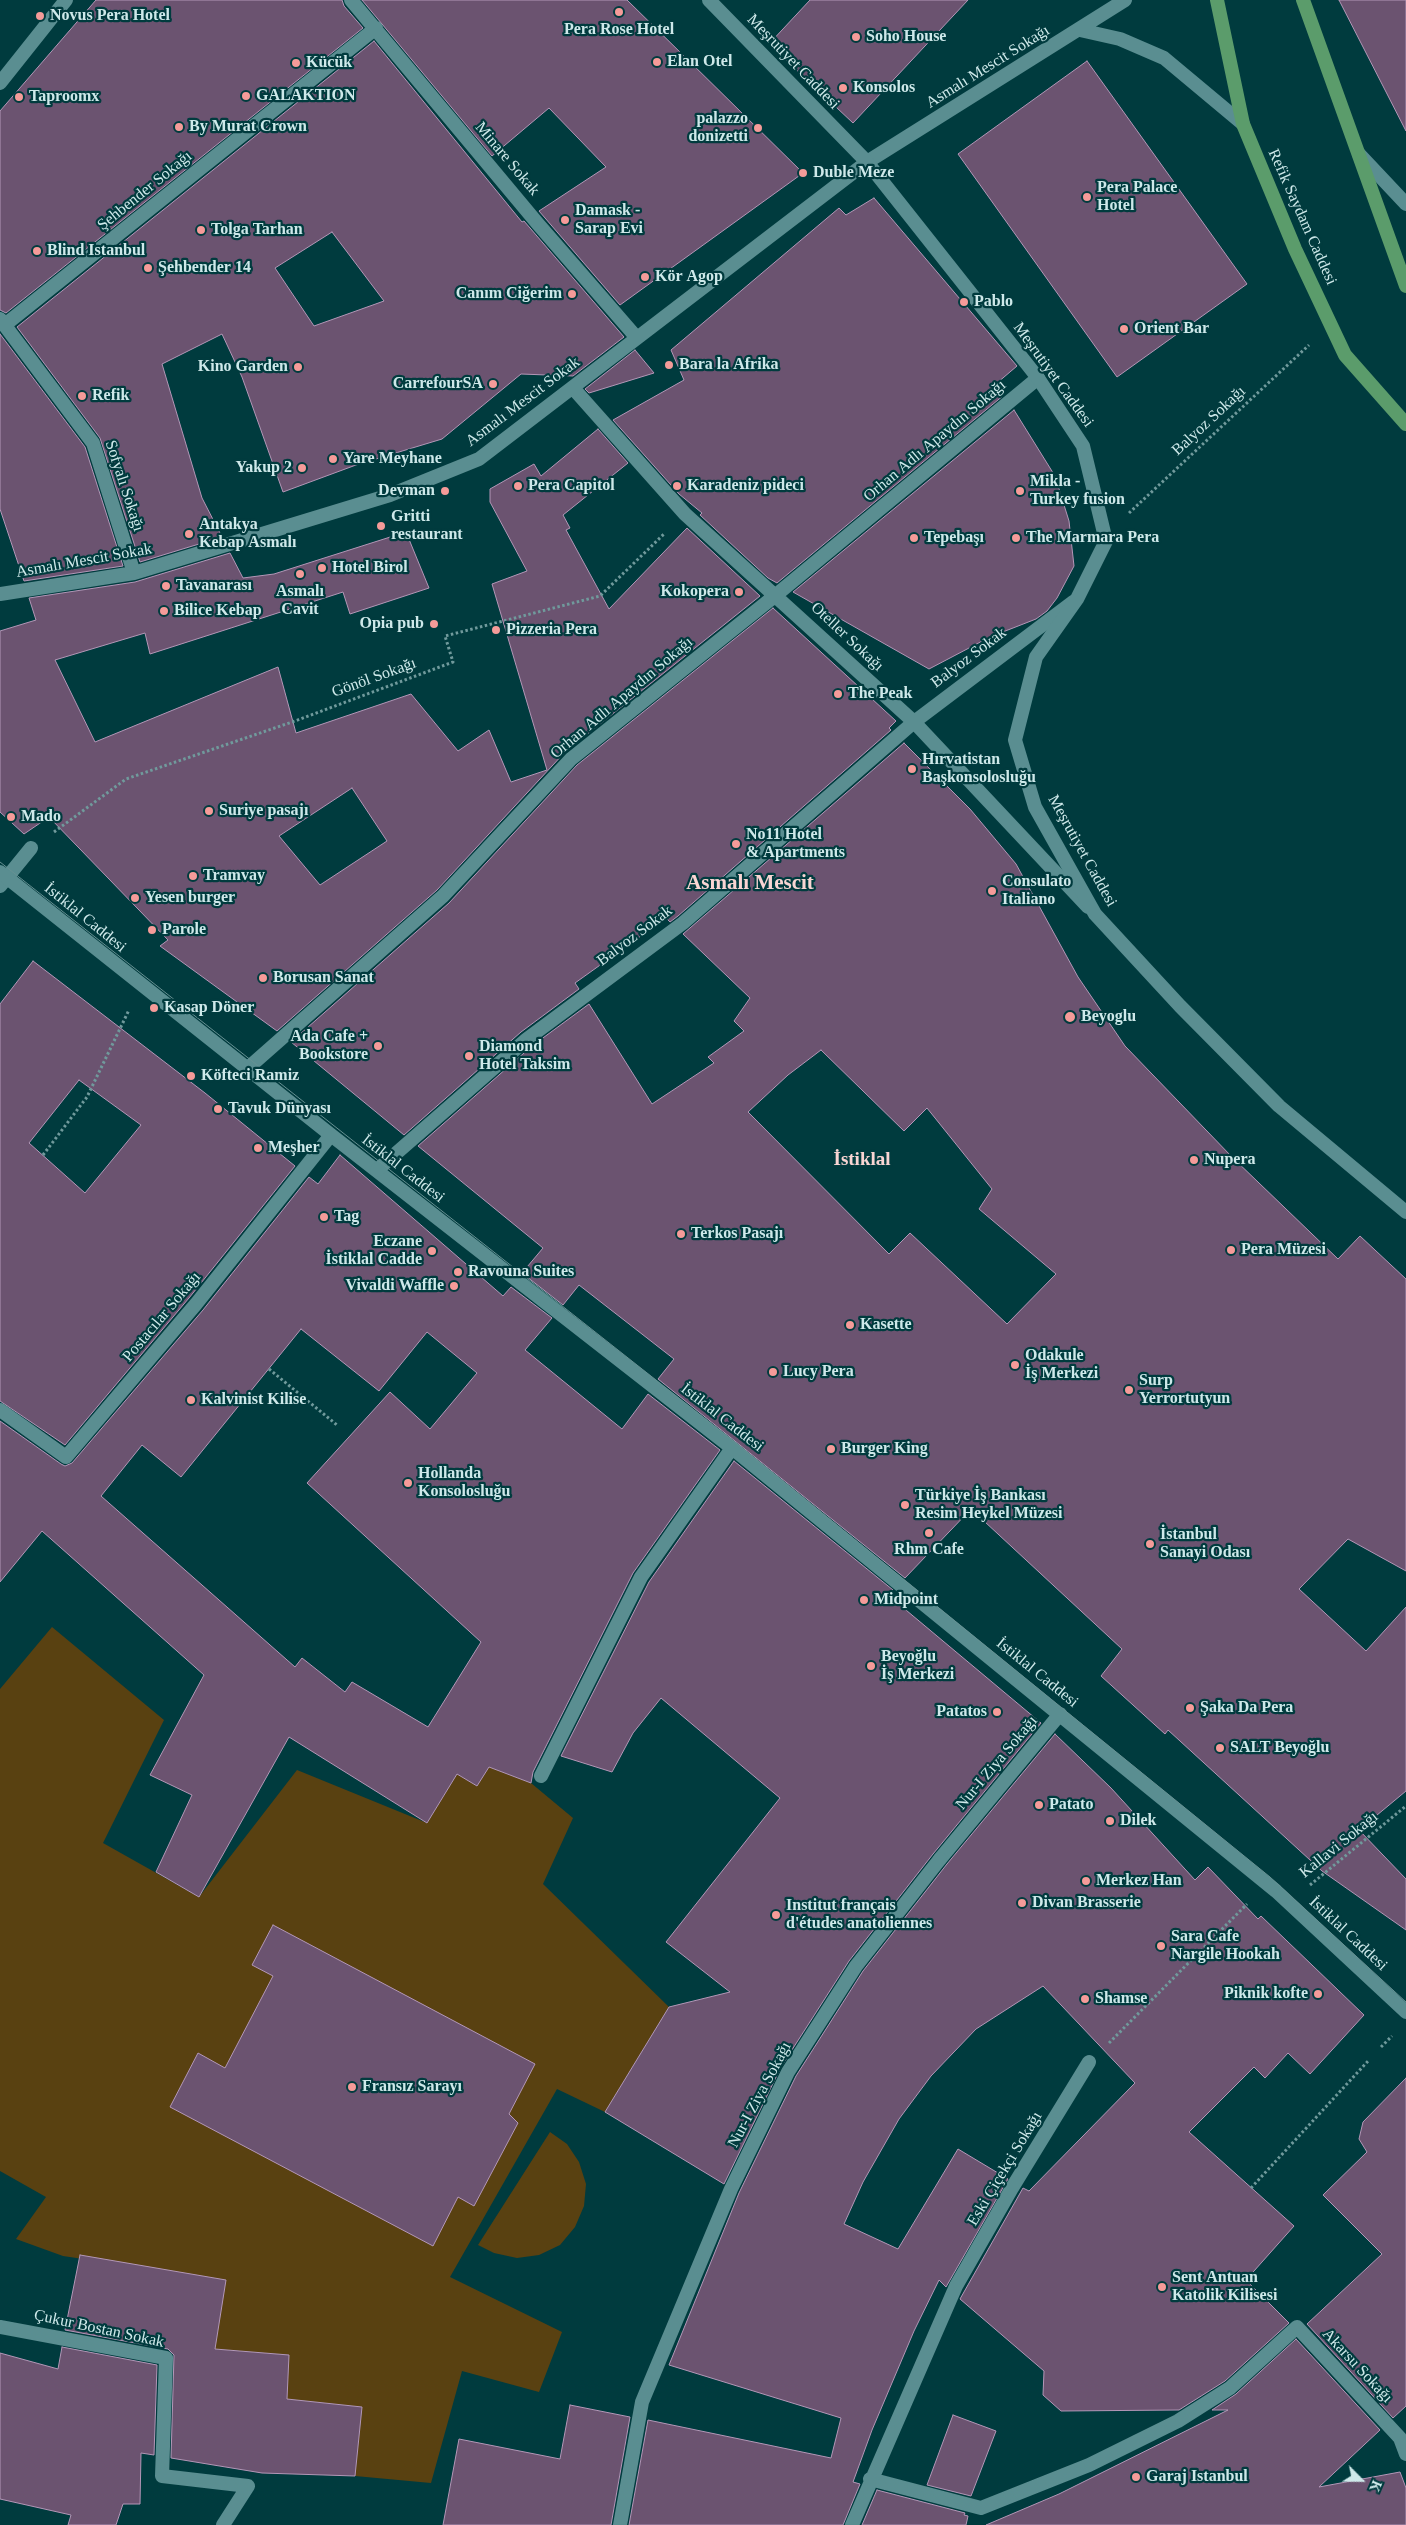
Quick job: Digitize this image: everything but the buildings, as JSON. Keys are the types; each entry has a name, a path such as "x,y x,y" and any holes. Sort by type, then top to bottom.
{"main road":[{"name":"Refik Saydam Caddesi","path":"1217,0 1243,124 1295,250 1345,355 1406,424"},
{"path":"1303,0 1406,286"}],"street":[{"path":"0,83 66,0"},
{"name":"Minare Sokak","path":"351,0 538,224 637,338"},
{"name":"Meşrutiyet Caddesi","path":"709,0 867,162 1038,378 1083,446 1106,541 1077,599 1036,657 1015,740 1035,807 1095,914 1180,1006 1279,1106 1406,1212"},
{"name":"Asmalı Mescit Sokağı","path":"867,162 1126,0"},
{"name":"Şehbender Sokağı","path":"3,321 376,28"},
{"path":"1080,30 1120,39 1164,58 1243,124"},
{"path":"1358,153 1406,204"},
{"name":"Asmalı Mescit Sokak","path":"0,594 134,573 390,495 479,459 867,162"},
{"name":"Sofyalı Sokağı","path":"3,321 93,443 134,573"},
{"name":"Orhan Adlı Apaydın Sokağı","path":"248,1068 443,896 571,759 776,595 1038,378"},
{"name":"Oteller Sokağı","path":"573,388 685,514 914,722 1095,914"},
{"name":"Balyoz Sokak","path":"377,1170 527,1039 683,923 914,722 1077,599"},
{"path":"2,879 31,848"},
{"name":"İstiklal Caddesi","path":"2,879 248,1068 732,1448 1267,1884 1406,2012"},
{"name":"Postacılar Sokağı","path":"0,1410 66,1456 196,1304 331,1135"},
{"path":"542,1776 641,1577 732,1448"},
{"name":"Nur-I Ziya Sokağı","path":"620,2525 642,2402 731,2188 788,2072 856,1966 940,1859 1060,1714"},
{"name":"Eski Çiçekçi Sokağı","path":"852,2525 870,2479 956,2286 1012,2188 1089,2062"},
{"name":"Çukur Bostan Sokak","path":"0,2327 166,2358 162,2476 248,2486 224,2525"},
{"name":"Akarsu Sokağı","path":"870,2479 981,2508 1089,2465 1178,2421 1230,2388 1297,2327 1403,2435 1406,2454"}],"path":[{"name":"Balyoz Sokağı","path":"1104,535 1331,324"},
{"name":"Gönöl Sokağı","path":"31,848 126,779 295,721 453,662 445,636 600,596 685,514"},
{"path":"43,1155 87,1097 121,1029 139,984"},
{"path":"269,1369 337,1425"},
{"name":"Kallavi Sokağı","path":"1288,1902 1406,1806"},
{"path":"1089,2062 1267,1884"},
{"path":"1251,2188 1369,2060"}],"shaded area":[{"path":"52,1627 164,1720 103,1843 199,1897 297,1770 427,1823 457,1774 477,1786 489,1767 531,1783 573,1818 543,1884 669,2007 605,2112 557,2089 450,2277 562,2332 539,2392 462,2371 431,2483 355,2476 362,2407 287,2399 289,2355 215,2349 225,2280 63,2256 16,2239 46,2197 0,2171 0,1689"},
{"path":"550,2132 567,2144 579,2162 586,2184 584,2206 575,2227 560,2245 539,2255 517,2258 494,2253 478,2245"}],"tram line":[{"path":"0,862 737,1444 1270,1877 1406,2002"}],"place":[{"name":"Pera Rose Hotel","path":"619,12"},
{"name":"Novus Pera Hotel","path":"40,16"},
{"name":"Soho House","path":"856,37"},
{"name":"Elan Otel","path":"657,62"},
{"name":"Kücük","path":"296,63"},
{"name":"Konsolos","path":"843,88"},
{"name":"GALAKTION","path":"246,96"},
{"name":"Taproomx","path":"19,97"},
{"name":"By Murat Crown","path":"179,127"},
{"name":"palazzo donizetti","path":"758,128"},
{"name":"Duble Meze","path":"803,173"},
{"name":"Pera Palace Hotel","path":"1087,197"},
{"name":"Damask - Sarap Evi","path":"565,220"},
{"name":"Tolga Tarhan","path":"201,230"},
{"name":"Blind Istanbul","path":"37,251"},
{"name":"Şehbender 14","path":"148,268"},
{"name":"Kör Agop","path":"645,277"},
{"name":"Canım Ciğerim","path":"572,294"},
{"name":"Pablo","path":"964,302"},
{"name":"Orient Bar","path":"1124,329"},
{"name":"Bara la Afrika","path":"669,365"},
{"name":"Kino Garden","path":"298,367"},
{"name":"CarrefourSA","path":"493,384"},
{"name":"Refik","path":"82,396"},
{"name":"Yare Meyhane","path":"333,459"},
{"name":"Yakup 2","path":"302,468"},
{"name":"Pera Capitol","path":"518,486"},
{"name":"Karadeniz pideci","path":"677,486"},
{"name":"Devman","path":"445,491"},
{"name":"Mikla - Turkey fusion","path":"1020,491"},
{"name":"Gritti restaurant","path":"381,526"},
{"name":"Antakya Kebap Asmalı","path":"189,534"},
{"name":"Tepebaşı","path":"914,538"},
{"name":"The Marmara Pera","path":"1016,538"},
{"name":"Hotel Birol","path":"322,568"},
{"name":"Asmalı Cavit","path":"300,574"},
{"name":"Tavanarası","path":"166,586"},
{"name":"Kokopera","path":"739,592"},
{"name":"Bilice Kebap","path":"164,611"},
{"name":"Opia pub","path":"434,624"},
{"name":"Pizzeria Pera","path":"496,630"},
{"name":"The Peak","path":"838,694"},
{"name":"Hırvatistan Başkonsolosluğu","path":"912,769"},
{"name":"Suriye pasajı","path":"209,811"},
{"name":"Mado","path":"11,817"},
{"name":"No11 Hotel & Apartments","path":"736,844"},
{"name":"Tramvay","path":"193,876"},
{"name":"Consulato Italiano","path":"992,891"},
{"name":"Yesen burger","path":"135,898"},
{"name":"Parole","path":"152,930"},
{"name":"Borusan Sanat","path":"263,978"},
{"name":"Kasap Döner","path":"154,1008"},
{"name":"Beyoglu","path":"1070,1017"},
{"name":"Ada Cafe + Bookstore","path":"378,1046"},
{"name":"Diamond Hotel Taksim","path":"469,1056"},
{"name":"Köfteci Ramiz","path":"191,1076"},
{"name":"Tavuk Dünyası","path":"218,1109"},
{"name":"Meşher","path":"258,1148"},
{"name":"Nupera","path":"1194,1160"},
{"name":"Tag","path":"324,1217"},
{"name":"Terkos Pasajı","path":"681,1234"},
{"name":"Pera Müzesi","path":"1231,1250"},
{"name":"Eczane İstiklal Cadde","path":"432,1251"},
{"name":"Ravouna Suites","path":"458,1272"},
{"name":"Vivaldi Waffle","path":"454,1286"},
{"name":"Kasette","path":"850,1325"},
{"name":"Odakule İş Merkezi","path":"1015,1365"},
{"name":"Lucy Pera","path":"773,1372"},
{"name":"Surp Yerrortutyun","path":"1129,1390"},
{"name":"Kalvinist Kilise","path":"191,1400"},
{"name":"Burger King","path":"831,1449"},
{"name":"Hollanda Konsolosluğu","path":"408,1483"},
{"name":"Türkiye İş Bankası Resim Heykel Müzesi","path":"905,1505"},
{"name":"Rhm Cafe","path":"929,1533"},
{"name":"İstanbul Sanayi Odası","path":"1150,1544"},
{"name":"Midpoint","path":"864,1600"},
{"name":"Beyoğlu İş Merkezi","path":"871,1666"},
{"name":"Şaka Da Pera","path":"1190,1708"},
{"name":"Patatos","path":"997,1712"},
{"name":"SALT Beyoğlu","path":"1220,1748"},
{"name":"Patato","path":"1039,1805"},
{"name":"Dilek","path":"1110,1821"},
{"name":"Merkez Han","path":"1086,1881"},
{"name":"Divan Brasserie","path":"1022,1903"},
{"name":"Institut français d'études anatoliennes","path":"776,1915"},
{"name":"Sara Cafe Nargile Hookah","path":"1161,1946"},
{"name":"Piknik kofte","path":"1318,1994"},
{"name":"Shamse","path":"1085,1999"},
{"name":"Fransız Sarayı","path":"352,2087"},
{"name":"Sent Antuan Katolik Kilisesi","path":"1162,2287"},
{"name":"Garaj Istanbul","path":"1136,2477"}],"district":[{"name":"Asmalı Mescit","path":"750,884"},
{"name":"İstiklal","path":"862,1160"}]}
